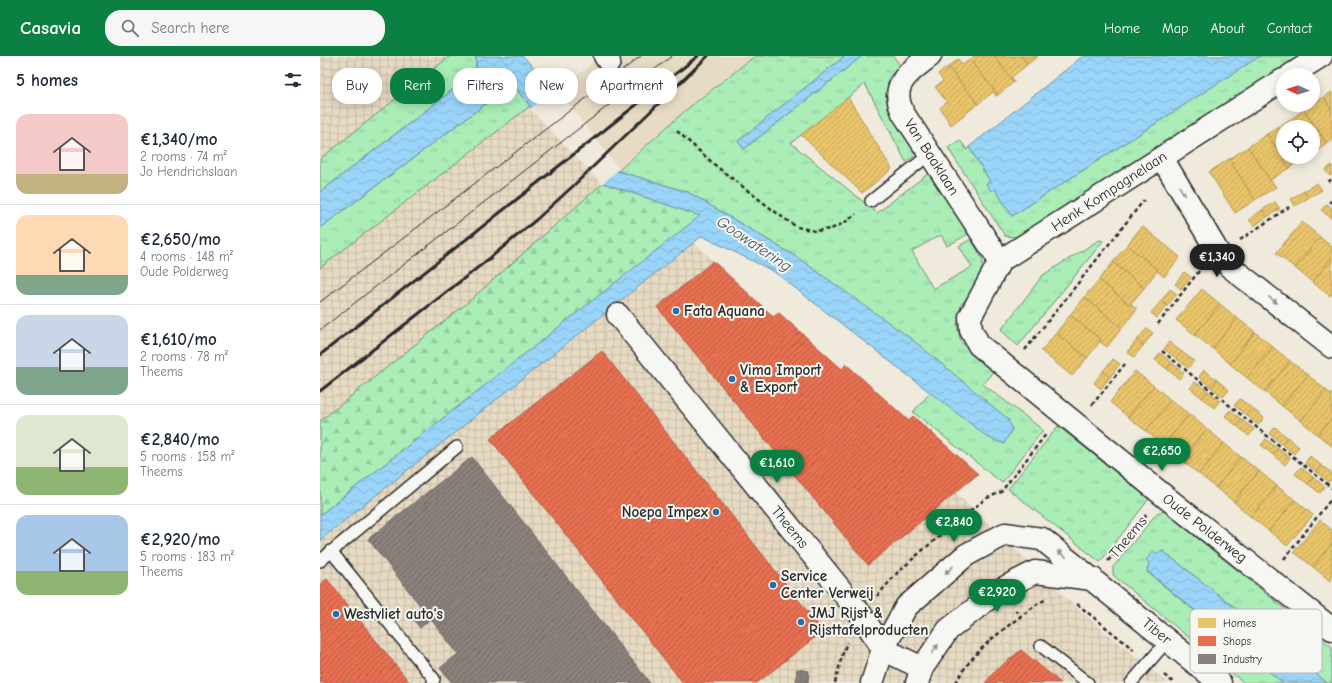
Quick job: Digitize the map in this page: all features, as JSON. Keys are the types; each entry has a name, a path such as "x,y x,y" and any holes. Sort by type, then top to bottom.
{"street":[{"name":"Van Baaklaan","path":"930,56 907,74 900,85 898,100 903,113 1000,261"},
{"path":"1302,68 1321,56"},
{"name":"Henk Kompagnelaan","path":"971,330 970,317 1000,261 1165,164 1276,85"},
{"path":"1165,164 1219,254 1230,266 1332,347"},
{"name":"Theems","path":"618,315 862,616 883,650"},
{"name":"Oude Polderweg","path":"971,330 979,345 1162,495 1307,609"},
{"path":"872,683 883,650 906,607 966,555 1005,534 1042,539 1093,579"},
{"path":"883,650 920,676 948,630 998,591 1035,572 1093,579"},
{"name":"Tiber","path":"1093,579 1190,658"},
{"name":"Oude Polderweg","path":"1322,621 1332,629"},
{"name":"Tiber","path":"1208,673 1220,683"}],"lane":[{"path":"871,201 930,154"},
{"path":"320,561 457,447"},
{"path":"331,551 434,679 433,683"},
{"path":"1132,683 1168,640"},
{"path":"1041,646 1088,683"}],"path":[{"path":"677,131 716,166 797,227 815,231 831,229 844,223 871,201"},
{"path":"1010,370 1165,164"},
{"path":"1328,182 1332,179"},
{"path":"1162,351 1332,488"},
{"path":"1077,424 1125,364"},
{"path":"835,683 845,645 862,616 873,601 898,572 985,499 1001,492 1050,429"},
{"name":"Theems","path":"1093,579 1162,495"},
{"path":"1269,578 1332,498"}],"shaded area":[{"path":"320,56 499,56 512,68 453,68 453,104 517,104 517,73 525,81 525,104 549,104 1080,611 1168,683 320,683"},
{"path":"600,56 755,56 687,109 467,303 537,104 578,104 578,74 586,68 586,104 677,104 677,68 586,68"}],"green space":[{"path":"450,56 476,56 476,68 453,68 453,90 445,96 445,68 435,68"},
{"path":"755,56 845,56 738,141 744,149 862,56 893,56 901,66 889,77 886,95 889,111 917,154 906,162 865,84 791,143 877,213 930,172 968,234 947,246 941,235 912,251 933,289 972,267 959,246 971,239 982,258 984,273 979,283 961,305 957,325 961,342 994,370 983,384 1043,430 1002,483 913,412 931,392 989,438 798,258 688,192 618,171 687,109"},
{"path":"1260,56 1300,56 1282,68 1276,68 1276,72 1027,234 1016,237 1005,236 948,148 960,140 967,150 969,147 990,181 986,184 995,189 1012,216"},
{"path":"517,90 525,100 525,104 528,104 530,106 320,268 320,228 485,104 517,104"},
{"path":"390,104 434,104 320,192 320,159"},
{"path":"603,183 701,216 320,515 320,421 467,303"},
{"path":"1099,240 1103,241 1018,346 1001,330 1043,275"},
{"path":"1058,426 1149,499 1100,562 1008,489"},
{"path":"1164,511 1285,609 1237,609 1163,551 1156,554 1152,559 1147,572 1192,609 1190,609 1190,638 1113,575 1113,567 1157,513"},
{"path":"1322,639 1332,647 1332,683 1327,683 1315,673 1322,673"},
{"path":"1232,673 1271,673 1283,683 1244,683"}],"water":[{"path":"476,56 523,56 534,68 525,68 525,100 517,90 517,68 476,68"},
{"path":"845,56 862,56 744,149 738,141"},
{"path":"1083,56 1260,56 1012,216 995,189 991,191 986,184 990,181 969,147"},
{"path":"453,90 453,104 485,104 320,228 320,192 434,104 445,104 445,96"},
{"name":"Goowatering","path":"528,104 565,104 618,171 688,192 798,258 913,340 1008,419 1012,429 1004,444 989,438 773,271 702,236 320,540 320,515 700,216 603,183"},
{"path":"1153,551 1156,554 1163,551 1237,609 1193,609 1147,571 1149,563 1146,560"},
{"path":"1271,673 1315,673 1327,683 1283,683"}],"pier":[{"path":"537,104 569,104 619,169 602,184 530,109"}],"building: Homes":[{"path":"974,56 994,56 1014,82 998,95 970,60"},
{"path":"994,56 1021,56 1028,64 1012,77 1014,82"},
{"path":"1021,56 1038,56 1028,64"},
{"path":"958,59 962,65 970,60 998,95 996,96 993,92 978,104 948,67"},
{"path":"948,67 978,104 951,125 940,108 947,102 935,87 943,81 938,74"},
{"path":"1332,92 1332,111 1324,97"},
{"path":"848,97 892,169 862,193 801,135"},
{"path":"1324,97 1332,111 1332,140 1327,144 1320,134 1320,120 1311,120 1305,112 1320,112 1320,100"},
{"path":"1301,112 1305,112 1311,120 1289,120"},
{"path":"1276,128 1276,148 1267,134"},
{"path":"1267,134 1276,148 1276,164 1286,164 1289,168 1270,180 1248,147"},
{"path":"1320,134 1327,144 1320,148"},
{"path":"1248,147 1276,187 1255,200 1229,159"},
{"path":"1229,159 1255,200 1235,213 1209,172"},
{"path":"1286,164 1295,164 1289,168"},
{"path":"1332,165 1332,175 1330,176 1325,170"},
{"path":"1317,183 1322,190 1308,198 1304,191"},
{"path":"1304,191 1308,198 1295,206 1291,199"},
{"path":"1275,202 1280,209 1267,217 1262,210"},
{"path":"1327,204 1332,208 1332,219 1321,210"},
{"path":"1262,210 1267,217 1254,226 1249,219"},
{"path":"1302,222 1320,237 1295,268 1276,253"},
{"path":"1142,226 1180,257 1164,277 1157,271 1158,270 1127,245"},
{"path":"1320,237 1332,247 1332,258 1312,282 1295,268"},
{"path":"1127,245 1158,270 1144,288 1113,262"},
{"path":"1332,258 1332,294 1330,296 1312,282"},
{"path":"1113,262 1144,288 1130,305 1099,280"},
{"path":"1184,272 1191,277 1181,289 1175,284"},
{"path":"1099,280 1137,309 1122,328 1084,297"},
{"path":"1170,289 1177,294 1167,306 1161,301"},
{"path":"1202,289 1220,304 1195,335 1176,320"},
{"path":"1084,297 1122,328 1107,347 1100,342 1101,340 1070,315"},
{"path":"1161,301 1167,306 1157,318 1151,313"},
{"path":"1220,304 1237,318 1213,349 1195,335"},
{"path":"1070,315 1101,340 1087,358 1056,333"},
{"path":"1237,318 1255,332 1230,364 1213,349"},
{"path":"1147,328 1153,333 1143,346 1137,340"},
{"path":"1255,332 1273,347 1247,378 1230,364"},
{"path":"1056,333 1087,358 1072,376 1041,351"},
{"path":"1137,340 1143,346 1134,357 1127,352"},
{"path":"1169,342 1182,352 1176,358 1164,349"},
{"path":"1273,347 1290,361 1265,392 1247,378"},
{"path":"1182,352 1194,361 1188,368 1176,358"},
{"path":"1160,353 1172,363 1167,369 1155,360"},
{"path":"1113,359 1120,364 1110,377 1103,371"},
{"path":"1290,361 1308,375 1282,406 1265,392"},
{"path":"1172,363 1184,373 1179,379 1167,369"},
{"path":"1204,370 1217,380 1211,387 1199,377"},
{"path":"1103,371 1110,377 1101,389 1094,383"},
{"path":"1135,371 1154,386 1128,417 1110,402"},
{"path":"1308,375 1326,390 1301,421 1282,406"},
{"path":"1217,380 1229,390 1223,397 1211,387"},
{"path":"1195,382 1208,391 1202,398 1190,388"},
{"path":"1154,386 1171,400 1146,431 1128,417"},
{"path":"1326,390 1332,395 1332,418 1318,435 1301,421"},
{"path":"1208,391 1220,401 1214,408 1202,398"},
{"path":"1240,399 1252,408 1246,415 1234,405"},
{"path":"1171,400 1189,414 1164,446 1146,431"},
{"path":"1252,408 1264,418 1258,425 1246,415"},
{"path":"1230,410 1242,420 1237,426 1225,416"},
{"path":"1189,414 1207,429 1181,460 1164,446"},
{"path":"1332,418 1332,446 1318,435"},
{"path":"1242,420 1254,429 1249,436 1237,426"},
{"path":"1275,427 1287,437 1282,444 1270,434"},
{"path":"1207,429 1224,443 1199,474 1181,460"},
{"path":"1287,437 1299,447 1294,454 1282,444"},
{"path":"1266,439 1278,449 1273,455 1261,445"},
{"path":"1224,443 1241,457 1216,488 1199,474"},
{"path":"1278,449 1290,458 1285,465 1273,455"},
{"path":"1310,456 1322,466 1317,472 1305,463"},
{"path":"1241,457 1259,471 1234,502 1216,488"},
{"path":"1322,466 1332,473 1332,478 1329,482 1317,472"},
{"path":"1301,467 1313,477 1308,484 1295,474"},
{"path":"1259,471 1277,486 1251,517 1234,502"},
{"path":"1313,477 1325,487 1320,493 1308,484"},
{"path":"1277,486 1295,500 1269,531 1251,517"},
{"path":"1295,500 1313,515 1287,546 1269,531"},
{"path":"1320,520 1332,530 1332,543 1313,567 1294,552"},
{"path":"1332,543 1332,578 1330,581 1313,567"}],"building: Shops":[{"path":"713,261 774,317 778,312 842,369 846,364 909,421 913,416 978,474 868,565 657,307"},
{"path":"602,351 823,631 757,683 683,683 490,439"},
{"path":"327,579 410,683 320,683 320,584"},
{"path":"1021,650 1061,683 985,683 995,671"}],"building: Industry":[{"path":"472,457 650,683 452,683 440,668 458,654 368,539"},
{"path":"420,611 428,621 420,628 412,618"},
{"path":"797,669 809,671 808,683 796,683"}],"tram line":[{"path":"320,302 641,56"},
{"path":"320,330 672,56"}],"railway":[{"path":"320,355 698,56"},
{"path":"320,391 490,258 537,219 708,56"}],"place":[{"name":"Fata Aquana","path":"676,311"},
{"name":"Vima Import & Export","path":"732,379"},
{"name":"Noepa Impex","path":"716,512"},
{"name":"Service Center Verweij","path":"773,585"},
{"name":"Westvliet auto's","path":"336,614"},
{"name":"JMJ Rijst & Rijsttafelproducten","path":"801,622"}]}
